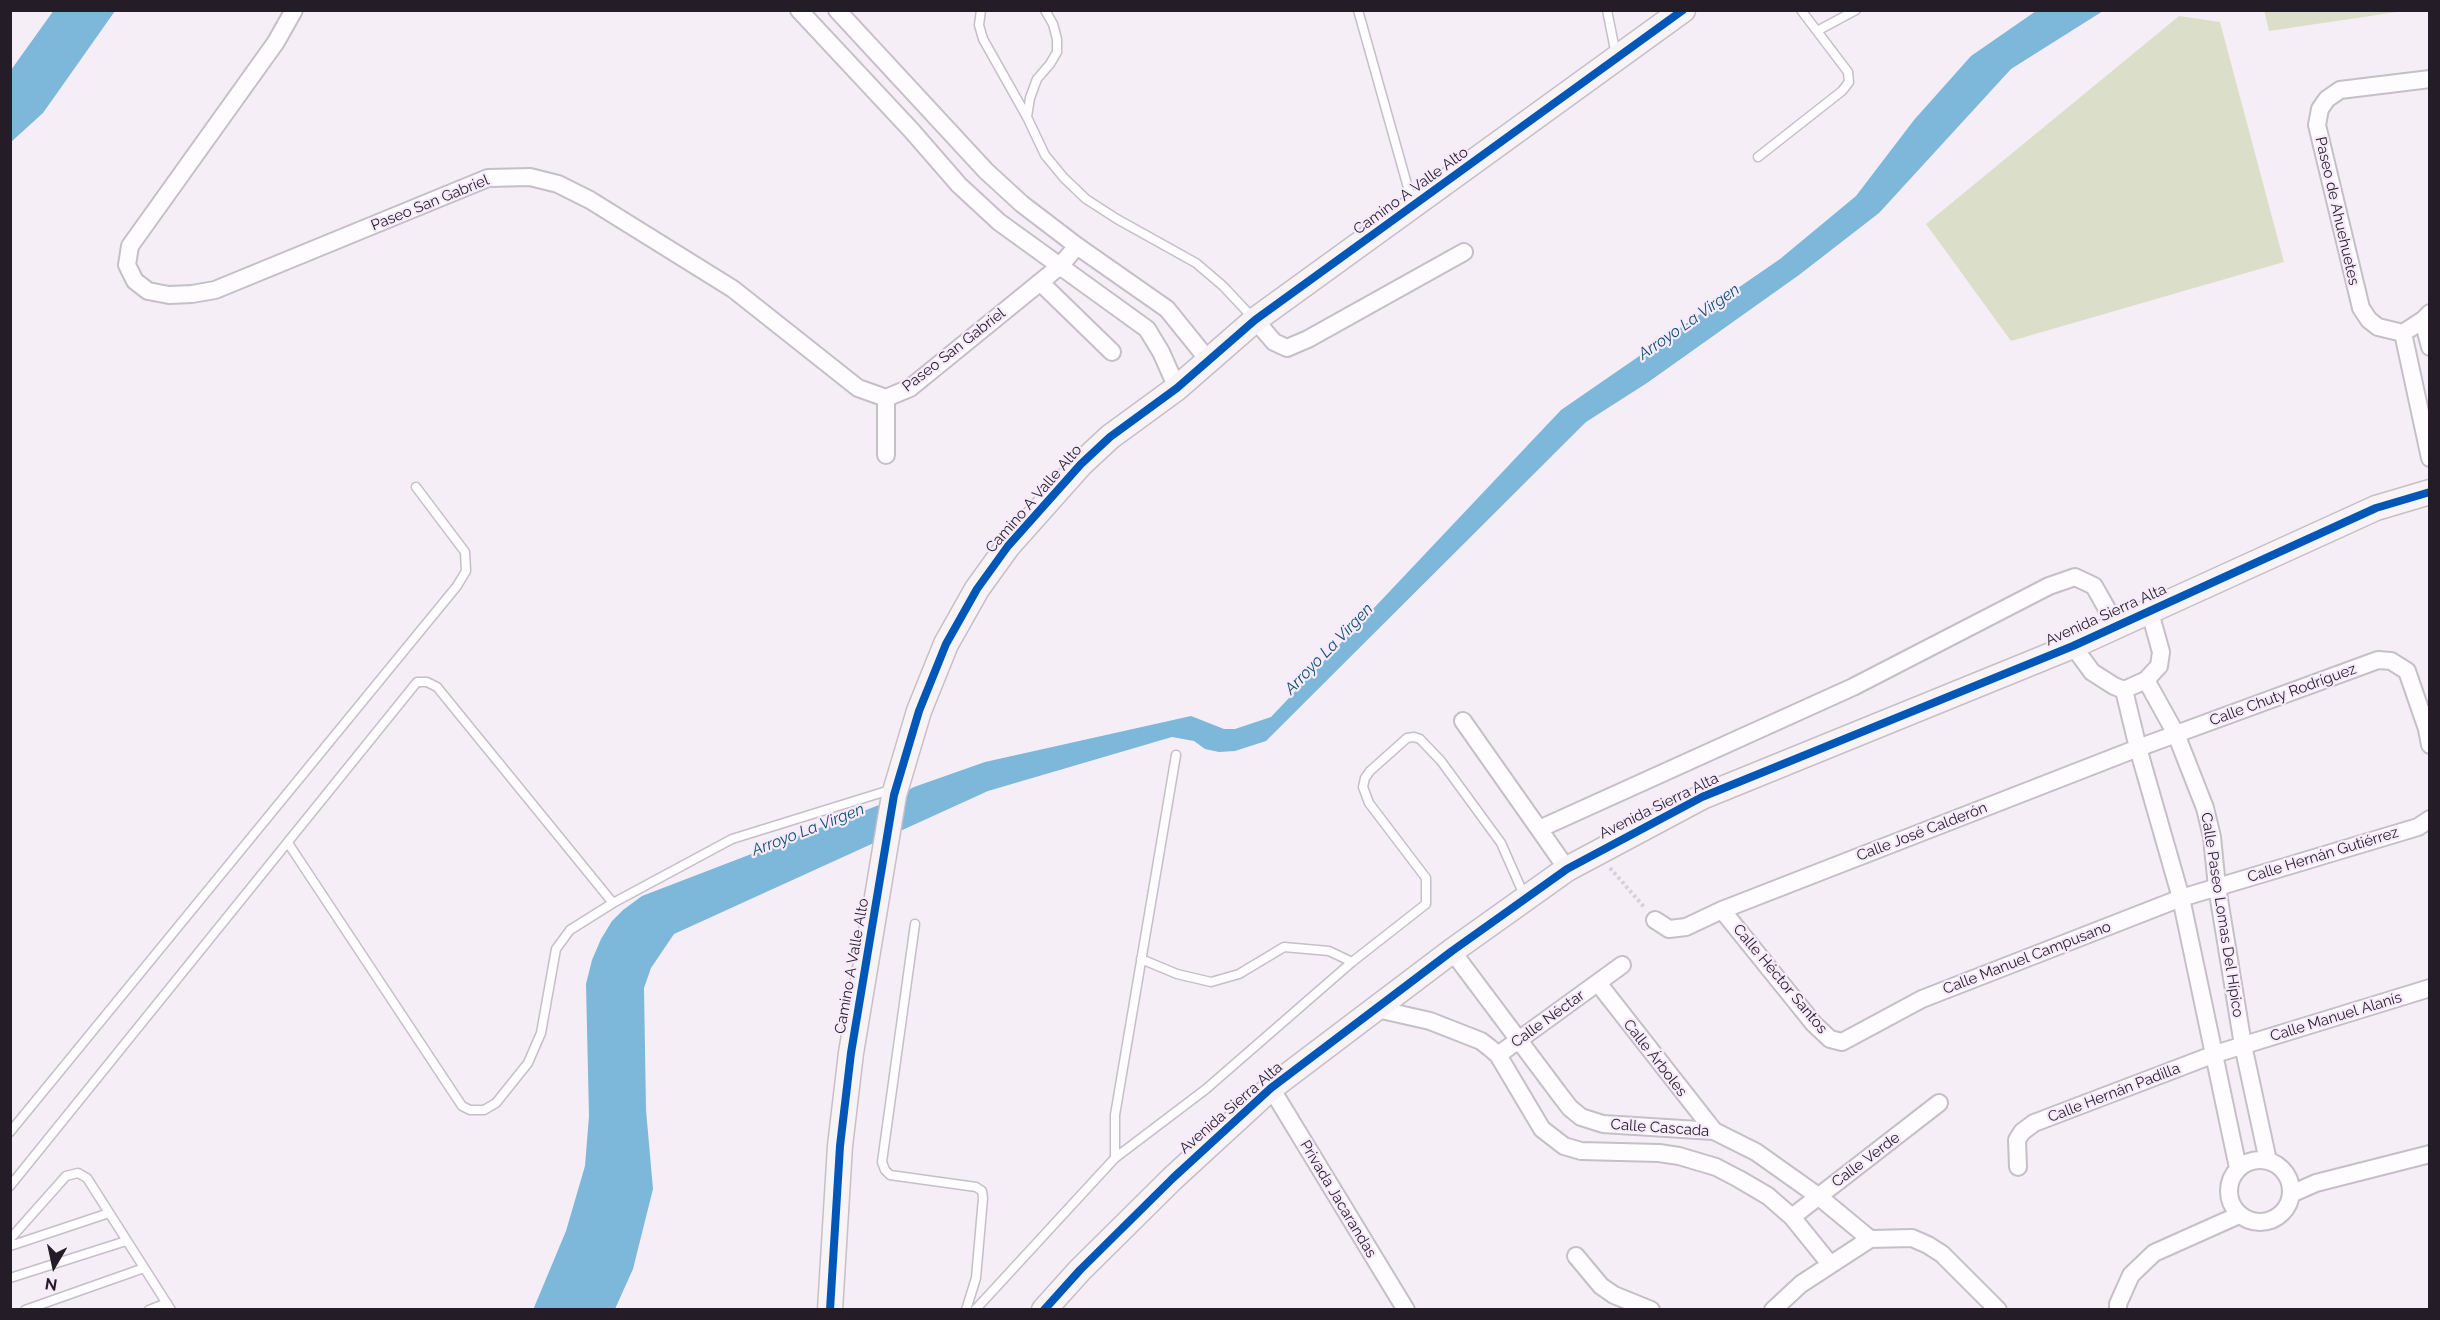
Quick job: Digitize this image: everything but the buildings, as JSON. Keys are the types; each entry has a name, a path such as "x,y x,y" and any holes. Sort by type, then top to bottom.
{"street":[{"name":"Paseo San Gabriel","path":"294,10 276,42 130,246 127,265 135,281 148,291 169,295 215,290 488,178 530,177 558,184 619,218 733,289 858,388 886,398 910,388 1060,266 1077,246"},
{"path":"799,10 959,185 999,222 1147,329 1161,352 1177,387"},
{"path":"837,10 986,171 1022,204 1077,246 1167,309 1209,361"},
{"name":"Camino A Valle Alto","path":"830,1310 840,1146 850,1053 894,791 919,711 946,644 977,589 1008,546 1081,464 1110,437 1177,387 1255,320 1683,10"},
{"name":"Paseo de Ahuehuetes","path":"2403,333 2378,327 2369,320 2361,308 2317,125 2320,110 2327,99 2340,90 2430,79"},
{"path":"912,131 934,114"},
{"path":"1255,320 1274,342 1287,348 1308,339 1464,252"},
{"path":"1040,282 1112,352"},
{"path":"1147,329 1167,309"},
{"path":"2430,347 2426,316 2403,333 2430,458"},
{"path":"886,398 886,455"},
{"name":"Avenida Sierra Alta","path":"1044,1310 1080,1270 1173,1178 1271,1088 1452,951 1567,868 1702,797 2073,646 2149,609 2376,508 2430,492"},
{"path":"1539,829 1585,806 1853,687 2049,586 2075,577 2094,586 2115,625"},
{"path":"2073,646 2092,672 2102,680 2124,690 2146,680 2159,666 2161,652 2149,609"},
{"name":"Calle Chuty Rodríguez","path":"2176,734 2378,660 2391,661 2407,671 2427,729 2430,745"},
{"name":"Calle Paseo Lomas Del Hípico","path":"2146,680 2176,734 2205,808 2212,837 2217,887 2243,1045 2268,1161"},
{"name":"Calle Paseo Lomas Del Hípico","path":"2124,690 2138,748 2181,898 2238,1168"},
{"path":"1463,721 1567,868"},
{"name":"Calle José Calderón","path":"1655,920 1669,929 1686,927 1722,910 2176,734"},
{"name":"Calle Hernán Gutiérrez","path":"2217,887 2418,827 2429,820"},
{"name":"Calle Manuel Campusano","path":"1842,1042 1922,999 2181,898 2217,887"},
{"name":"Calle Héctor Santos","path":"1722,910 1814,1024 1830,1039 1842,1042"},
{"name":"Calle Cascada","path":"1452,951 1569,1108 1581,1117 1603,1124 1714,1131 1756,1152 1818,1196 1870,1239"},
{"name":"Calle Néctar","path":"1498,1055 1622,965"},
{"name":"Calle Árboles","path":"1598,983 1714,1131"},
{"name":"Calle Manuel Alanís","path":"2243,1045 2430,988"},
{"name":"Calle Cascada","path":"1377,1009 1430,1021 1481,1041 1498,1055 1542,1129 1564,1146 1581,1151 1659,1153 1697,1161 1739,1179 1768,1196 1792,1217 1830,1264"},
{"name":"Calle Hernán Padilla","path":"2018,1167 2017,1140 2022,1132 2034,1123 2243,1045"},
{"name":"Privada Jacarandas","path":"1271,1088 1406,1310"},
{"name":"Calle Verde","path":"1792,1217 1940,1103"},
{"path":"1601,1152 1603,1124"},
{"path":"2291,1194 2316,1183 2430,1154"},
{"path":"2252,1160 2268,1161 2280,1167 2288,1177 2291,1194 2286,1209 2269,1222 2258,1223 2239,1215 2231,1205 2228,1192 2230,1179 2238,1168 2252,1160"},
{"path":"2118,1310 2118,1304 2131,1275 2154,1253 2239,1215"},
{"path":"1773,1310 1801,1284 1870,1239 1912,1238 1942,1254 1998,1310"},
{"path":"1576,1256 1601,1286 1614,1295 1652,1310"}],"lane":[{"path":"981,10 979,25 983,39 1027,117 1045,155 1064,178 1086,199 1196,263 1223,286 1255,320"},
{"path":"1027,117 1030,98 1037,79 1057,52 1057,39 1053,24 1045,10"},
{"path":"1358,10 1413,206"},
{"path":"1607,10 1616,58"},
{"path":"1758,157 1842,91 1848,82 1848,72 1801,10"},
{"path":"1817,31 1856,10"},
{"path":"10,1132 457,586 466,571 465,552 416,487"},
{"path":"10,1186 417,682 427,682 437,687 613,903"},
{"path":"975,1310 1115,1158 1206,1089 1352,962 1426,904 1426,878 1364,795 1362,787 1370,771 1407,738 1420,739 1441,761 1501,843 1526,898"},
{"path":"1115,1158 1114,1115 1176,755"},
{"path":"288,843 462,1106 470,1110 484,1110 496,1103 528,1063 542,1033 556,949 570,930 613,903 732,838 894,791"},
{"path":"915,924 882,1162 890,1175 976,1187 982,1191 976,1278 966,1310"},
{"path":"1141,959 1177,974 1211,982 1239,974 1284,947 1329,951 1352,962"},
{"path":"10,1239 66,1176 78,1173 87,1178 169,1306 149,1310"},
{"path":"10,1246 109,1213"},
{"path":"10,1278 126,1241"},
{"path":"25,1310 144,1268"}],"path":[{"path":"1596,852 1655,920"}],"green space":[{"path":"2264,10 2404,10 2404,11 2269,31"},
{"path":"2179,16 2220,22 2284,262 2011,341 1926,224"}],"water":[{"path":"54,10 115,11 43,113 11,142 11,70"},
{"name":"Arroyo La Virgen","path":"2036,11 2103,11 2011,69 1879,213 1799,275 1647,383 1586,422 1266,741 1235,751 1219,752 1205,749 1194,741 1172,737 988,791 674,934 651,968 644,988 646,1110 653,1189 633,1269 615,1309 533,1310 566,1231 585,1166 589,1116 586,984 592,960 601,939 612,921 623,910 642,896 879,805 914,787 985,762 1191,716 1224,729 1235,729 1271,717 1561,410 1780,259 1856,196 1914,120 1971,56"}],"cycle path":[{"path":"830,1310 840,1146 851,1053 894,795 919,711 946,644 977,589 1008,546 1081,464 1110,437 1177,388 1255,320 1683,10"},
{"path":"1044,1310 1080,1270 1173,1178 1271,1088 1452,951 1567,869 1702,797 2073,646 2376,508 2430,492"}]}
